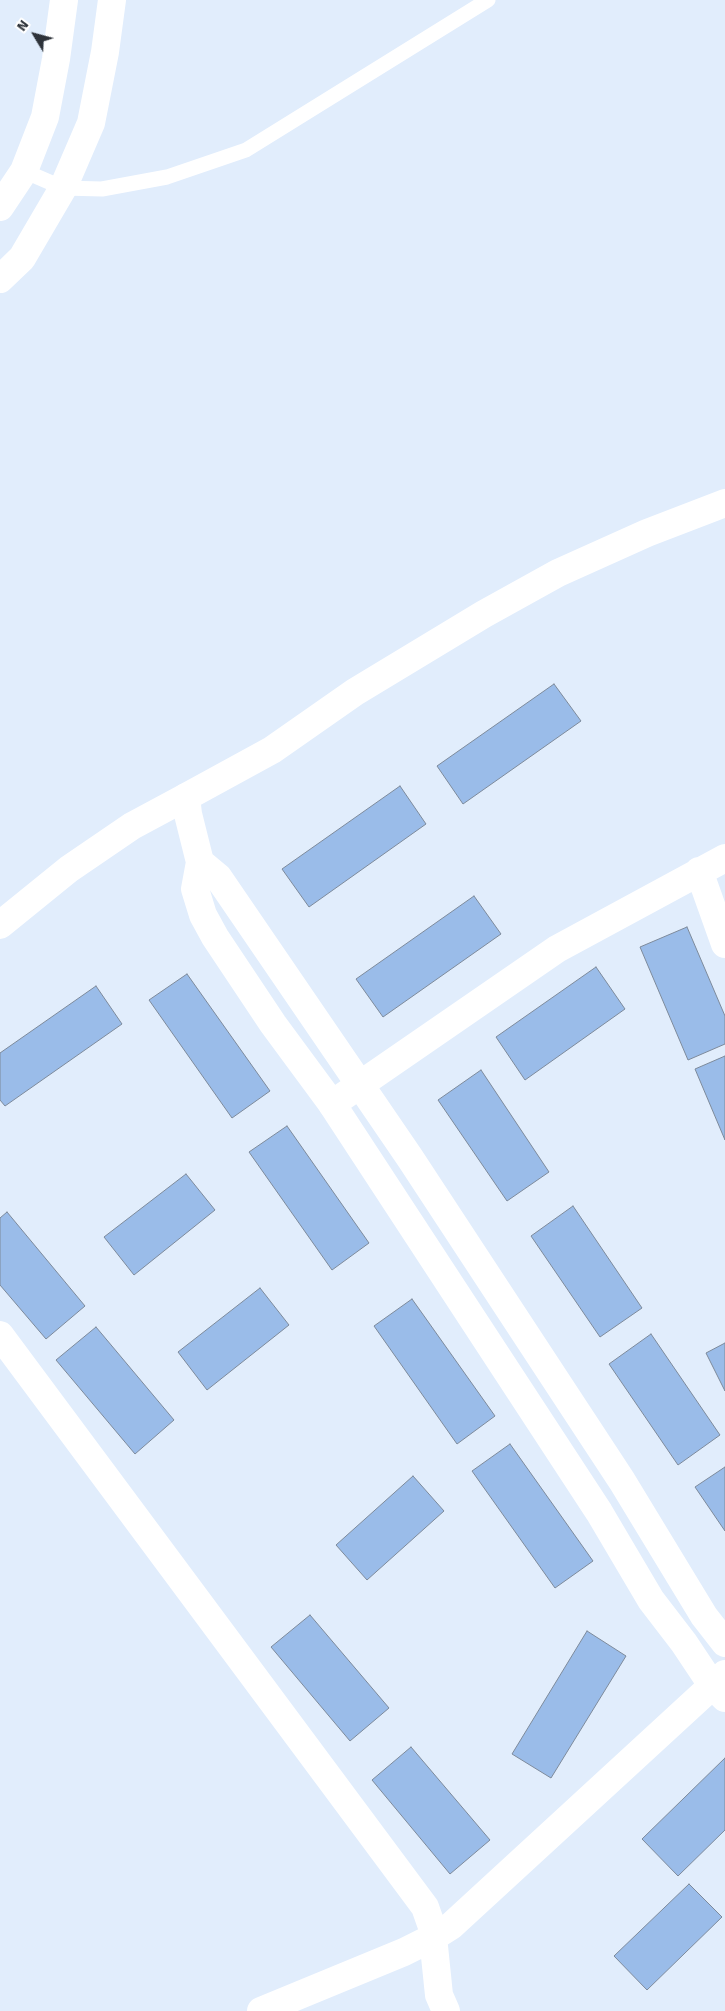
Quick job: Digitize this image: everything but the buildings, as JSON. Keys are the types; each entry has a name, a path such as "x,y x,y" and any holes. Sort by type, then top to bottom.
{"street":[{"path":"0,207 24,171 45,117 56,59 64,0"},
{"path":"0,279 22,258 63,188 91,123 105,52 112,0"},
{"path":"0,925 69,869 132,826 272,750 354,692 484,614 558,573 647,534 725,503"},
{"path":"186,797 188,814 200,862 196,889 203,915 273,1024 332,1104 599,1512 651,1600 684,1643 721,1685 468,1912 432,1938 261,2011"},
{"path":"332,1104 557,949 725,858"},
{"path":"200,862 218,877 360,1084 622,1481 704,1616 725,1643"},
{"path":"699,871 725,944"},
{"path":"0,1334 425,1907 432,1927 438,1995 446,2011"}],"lane":[{"path":"24,171 63,188 102,189 167,177 246,150 488,0"}]}
